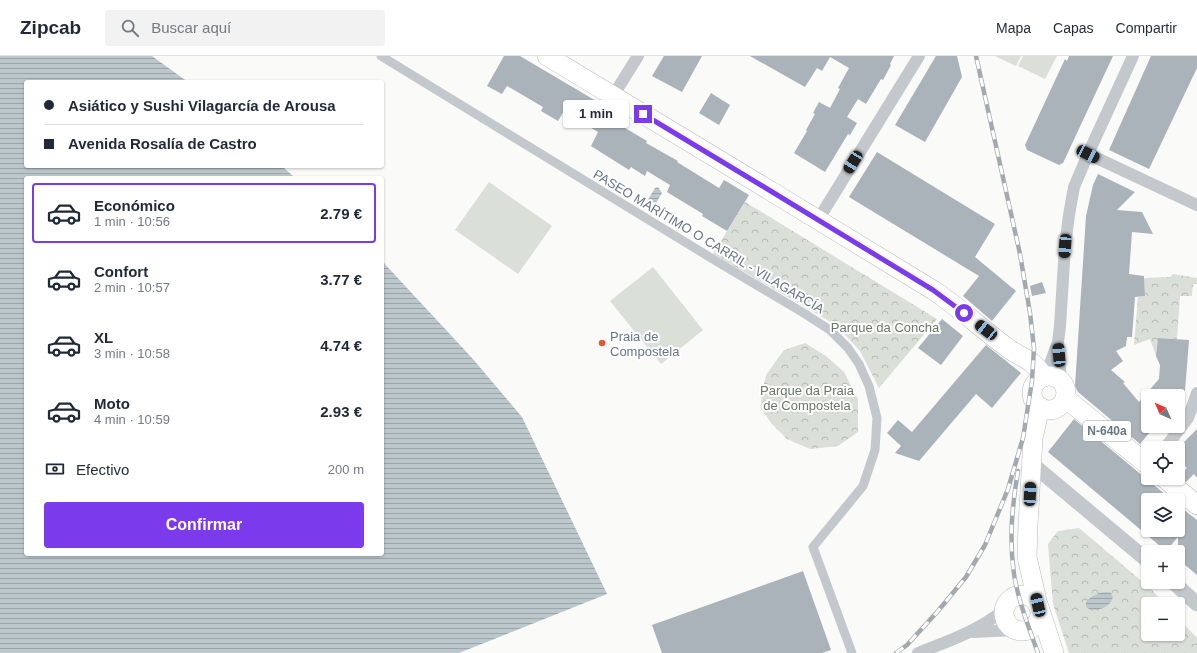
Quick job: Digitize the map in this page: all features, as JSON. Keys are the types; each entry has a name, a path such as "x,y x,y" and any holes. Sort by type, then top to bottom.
{"main road":[{"path":"548,56 945,298 1010,349 1033,362 1050,390 1032,464 1028,525 1027,557 1040,615 1034,628 1020,631"},
{"name":"N-640a","path":"1050,390 1141,460"},
{"path":"1174,485 1194,498"},
{"path":"1027,557 1017,587 1007,605 1005,622 1009,627 1039,637 1053,650"},
{"path":"1007,605 1019,595 1025,595 1035,601 1039,608 1053,650"}],"street":[{"name":"PASEO MARÍTIMO O CARRIL - VILAGARCÍA","path":"381,56 802,312 830,330 848,348 859,364 869,386 876,418 875,450 863,486 813,547 852,653"},
{"path":"613,96 638,56"},
{"path":"818,220 919,56"},
{"path":"1050,390 1048,369 1058,342 1063,299 1065,246 1074,187 1133,56"},
{"path":"1088,154 1197,206"},
{"path":"1170,441 1188,418 1197,393"},
{"path":"1032,464 1141,555"},
{"path":"1181,589 1197,604"},
{"path":"918,653 971,632 992,620 1007,605"},
{"path":"971,632 1020,631"}],"green space":[{"path":"995,56 1021,56 1016,66"},
{"path":"1023,56 1057,56 1045,79 1018,66"},
{"path":"489,182 552,226 518,274 455,230"},
{"name":"Parque da Concha","path":"745,202 937,319 879,388 860,351 836,325 713,254"},
{"path":"653,267 703,330 661,364 610,301"},
{"path":"1173,274 1197,278 1197,284 1193,284 1192,296 1180,296 1177,339 1158,338 1156,356 1150,339 1134,345 1138,297 1145,296 1145,278 1170,277"},
{"name":"Parque da Praia de Compostela","path":"805,343 826,356 844,372 858,399 858,432 838,446 810,449 787,439 772,424 761,409 762,393 766,375 784,350"},
{"path":"1079,528 1141,581 1141,589 1151,589 1158,597 1141,597 1141,641 1185,641 1185,625 1197,638 1197,653 1069,653 1053,604 1048,544 1058,531"}],"shaded area":[{"path":"0,56 152,56 185,80 24,80 24,168 284,168 293,176 24,176 24,556 384,556 384,263 472,358 522,417 607,594 459,653 0,653"},
{"path":"658,187 662,193 653,208 646,203 655,188"},
{"path":"1098,593 1111,593 1113,597 1107,606 1102,609 1095,610 1091,610 1086,607 1086,602 1091,597"}],"building":[{"path":"504,56 520,56 608,108 603,115 647,141 646,143 678,161 677,162 719,188 724,180 749,195 727,231 667,192 670,185 647,171 645,176 631,167 629,170 591,146 598,132 564,111 558,121 541,111 543,107 507,86 502,94 487,86"},
{"path":"664,56 702,56 682,92 652,76"},
{"path":"750,56 894,56 883,80 881,79 866,104 858,99 847,117 857,123 850,135 848,134 825,172 794,153 807,131 806,130 815,114 813,113 819,102 830,108 840,89 838,88 849,68 830,57 822,71 817,68 805,87"},
{"path":"936,56 957,56 962,77 925,142 895,125"},
{"path":"1069,56 1113,56 1063,163 1059,165 1027,150 1025,145 1065,59 1067,61"},
{"path":"1151,56 1197,56 1197,68 1149,169 1109,150"},
{"path":"711,93 730,105 719,125 699,113"},
{"path":"877,152 995,224 975,257 1016,291 992,321 963,296 979,276 849,197"},
{"path":"1098,174 1135,192 1117,210 1142,212 1153,234 1132,232 1129,274 1144,276 1145,296 1135,297 1132,337 1127,337 1126,346 1116,351 1123,361 1111,370 1125,382 1123,383 1139,402 1141,400 1141,433 1149,433 1140,444 1078,392 1075,386 1086,216 1093,185"},
{"path":"1042,282 1046,293 1032,296 1030,286"},
{"path":"942,319 963,336 941,365 918,348"},
{"path":"1158,338 1189,340 1185,391 1185,389 1150,389 1159,379 1160,365 1156,356"},
{"path":"986,345 1021,373 992,408 976,394 919,461 895,453 901,446 887,433 898,420 912,432"},
{"path":"1074,419 1141,474 1141,485 1154,485 1164,493 1141,493 1141,530 1048,452"},
{"path":"1197,429 1197,478 1194,474 1186,482 1185,470 1187,468 1185,466 1185,441"},
{"path":"1185,511 1197,520 1197,575 1185,565 1185,545 1178,545 1178,537 1185,537"},
{"path":"1149,537 1178,537 1171,545 1159,545"},
{"path":"803,571 831,650 822,653 662,653 652,625"}],"railway":[{"path":"896,653 907,645 938,611 966,577 985,545 1008,489 1023,438 1032,381 1034,348 1020,254 976,56"},
{"path":"1018,471 1012,522 1012,561 1018,594 1038,653"}],"place":[{"name":"Praia de Compostela","path":"602,343"}],"route":[{"path":"643,114 933,290 964,313"}]}
